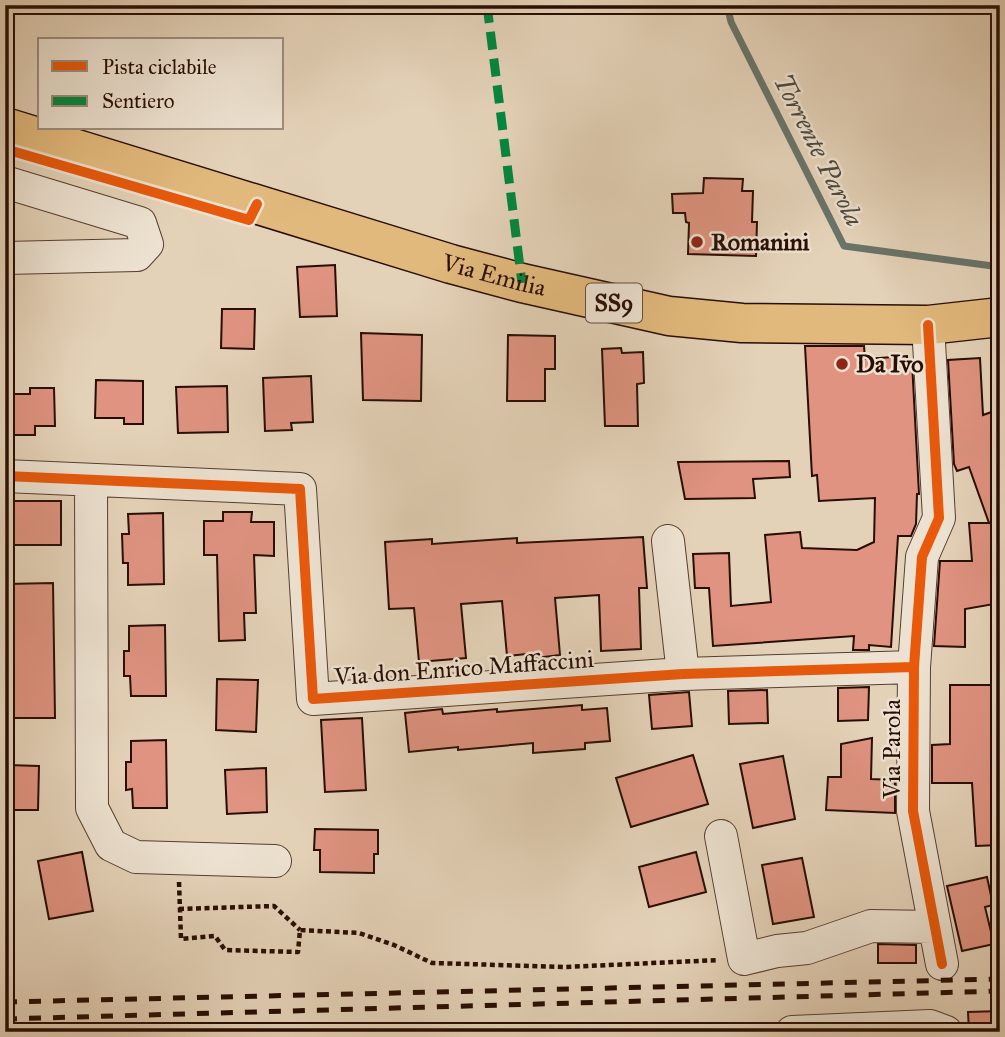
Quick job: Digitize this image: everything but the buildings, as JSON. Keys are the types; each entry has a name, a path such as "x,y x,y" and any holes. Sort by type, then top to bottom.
{"main road":[{"name":"Via Emilia","path":"5,127 451,264 669,316 742,323 928,325 991,318"}],"street":[{"path":"5,182 140,223 147,244 137,256 5,258"},
{"name":"Via Parola","path":"928,325 939,518 922,557 914,667 913,811 942,964"},
{"name":"Via don Enrico Maffaccini","path":"5,476 300,489 313,699 683,674 914,667"},
{"path":"91,480 92,808 111,845 136,857 275,861"},
{"path":"668,541 683,674"},
{"path":"721,836 744,959 777,951 807,948 871,926 935,927"},
{"path":"792,1032 930,1026 946,1032"}],"path":[{"path":"178,859 181,939 215,936 225,950 298,952 300,930"},
{"path":"180,909 274,906 300,930 359,933 394,945 432,963 566,967 744,959"}],"waterway":[{"name":"Torrente Parola","path":"727,5 731,22 844,246 1000,267"}],"railway":[{"path":"5,1002 1000,979"},
{"path":"5,1019 1000,991"}],"marked path":[{"path":"487,5 522,283"}],"cycle path":[{"path":"5,149 249,220 257,204"},
{"path":"928,325 939,518 922,557 914,667 913,811 942,964"},
{"path":"5,476 300,489 313,699 683,674 914,667"}],"place":[{"name":"Romanini","path":"697,242"},
{"name":"Da Ivo","path":"842,364"}]}
